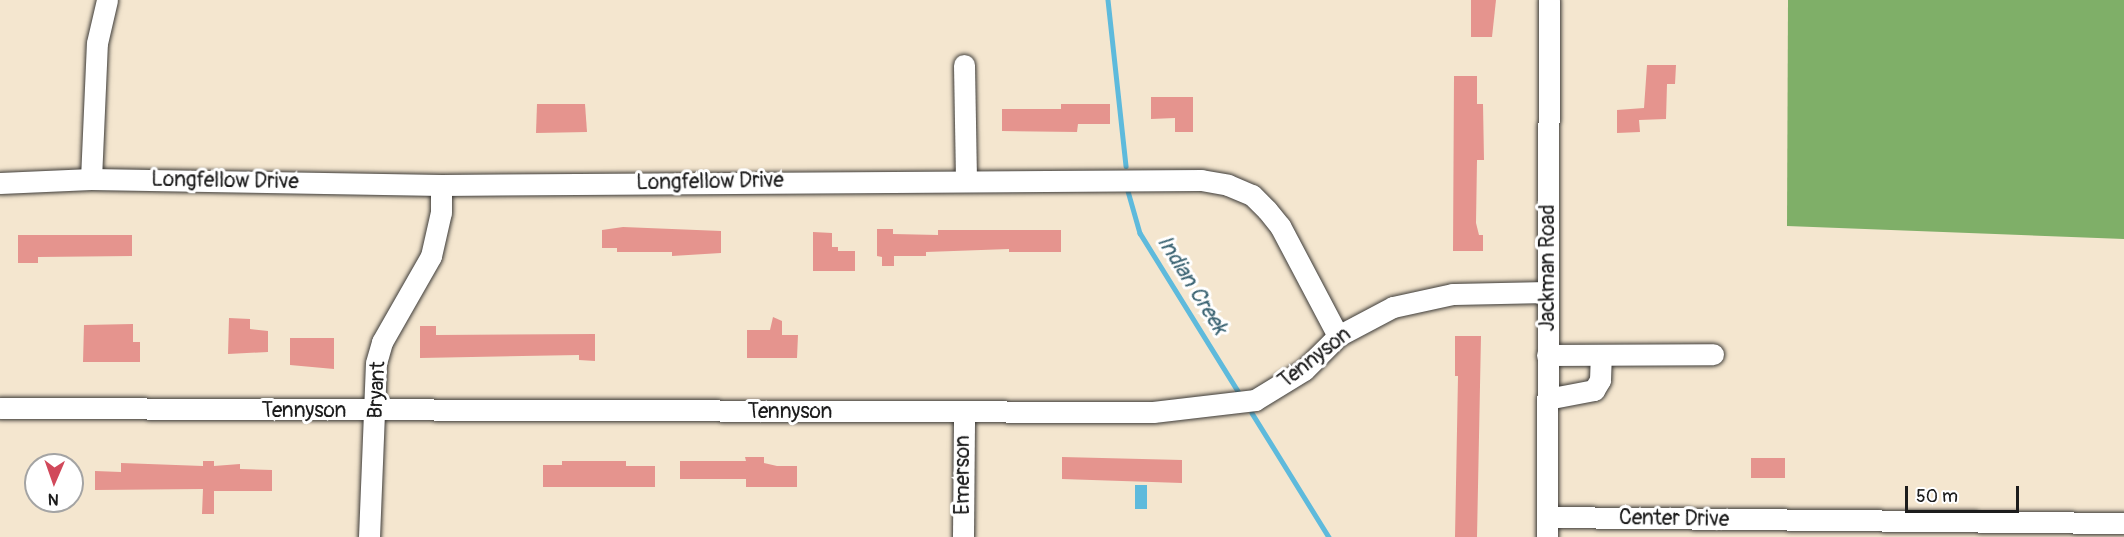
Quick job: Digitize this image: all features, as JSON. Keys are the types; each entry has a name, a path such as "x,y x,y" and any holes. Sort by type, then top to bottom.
{"street":[{"path":"91,179 97,43 107,0"},
{"name":"Jackman Road","path":"1547,527 1549,0"},
{"path":"964,65 966,180"},
{"name":"Longfellow Drive","path":"0,183 91,179 441,185 1201,180 1228,185 1252,195 1280,226 1338,336"},
{"name":"Bryant","path":"369,537 376,410 376,363 382,342 431,256 441,212 441,185"},
{"name":"Tennyson","path":"0,408 1153,412 1230,406 1255,400 1282,386 1338,336 1393,307 1433,298 1548,291"},
{"path":"1547,355 1713,354"},
{"path":"1547,399 1594,390 1600,380 1600,355"},
{"name":"Emerson","path":"963,537 964,412"},
{"name":"Center Drive","path":"1547,527 2124,523"}],"green space":[{"path":"1788,0 2124,0 2124,239 1787,226"}],"water":[{"path":"1135,485 1147,485 1147,509 1135,509"}],"building":[{"path":"1471,0 1496,0 1492,37 1471,37"},
{"path":"1647,65 1676,65 1675,84 1667,84 1666,119 1639,120 1640,132 1617,133 1617,110 1644,108"},
{"path":"1454,76 1477,76 1477,104 1483,104 1484,160 1477,160 1476,223 1479,235 1483,235 1483,251 1453,251"},
{"path":"1151,97 1193,97 1193,132 1175,132 1175,118 1151,119"},
{"path":"537,104 585,104 587,132 536,133"},
{"path":"1061,104 1110,104 1110,124 1078,124 1077,132 1002,131 1002,109 1061,109"},
{"path":"623,227 721,231 721,253 672,256 672,252 617,252 617,248 602,248 602,230"},
{"path":"877,229 893,229 893,234 938,235 938,230 1061,230 1061,252 1009,252 1009,249 926,252 926,256 894,256 894,266 882,266 882,257 877,256"},
{"path":"813,232 832,233 832,247 838,247 838,251 855,251 855,271 813,271"},
{"path":"18,235 132,235 132,256 38,257 38,263 18,263"},
{"path":"773,317 782,321 782,335 798,335 797,358 747,358 747,330 770,330"},
{"path":"229,318 250,319 250,329 268,331 268,352 228,354"},
{"path":"133,324 133,342 140,342 140,362 83,362 84,325"},
{"path":"420,326 436,326 436,335 595,334 595,361 579,360 579,355 420,358"},
{"path":"1455,336 1481,336 1477,537 1455,537 1458,376 1455,376"},
{"path":"290,338 334,338 334,369 290,365"},
{"path":"745,457 764,457 764,463 777,466 797,466 797,487 746,487 746,479 680,479 680,461 746,461"},
{"path":"1062,457 1182,460 1182,483 1062,479"},
{"path":"1751,458 1785,458 1785,478 1751,478"},
{"path":"203,461 214,461 214,466 240,464 240,469 272,470 272,491 214,491 214,514 202,514 203,489 95,490 95,471 121,472 121,463 203,466"},
{"path":"562,461 626,461 626,466 655,466 655,487 543,487 543,465 562,465"}],"waterway":[{"name":"Indian Creek","path":"1108,0 1126,166"},
{"name":"Indian Creek","path":"1128,191 1140,233 1238,391"},
{"name":"Indian Creek","path":"1252,413 1329,537"}]}
